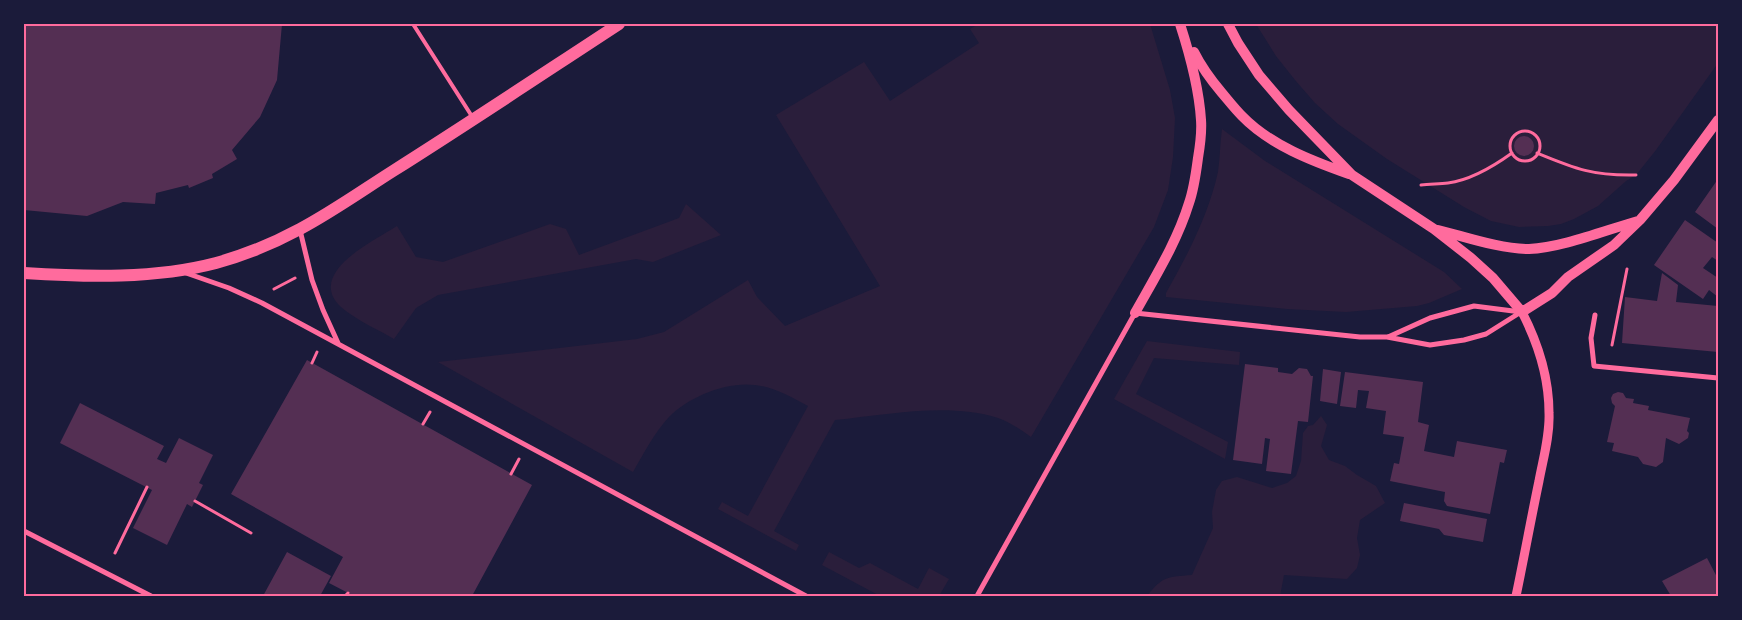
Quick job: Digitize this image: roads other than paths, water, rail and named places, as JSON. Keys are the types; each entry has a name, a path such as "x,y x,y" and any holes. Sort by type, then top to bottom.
{"main road":[{"path":"24,274 136,274 179,270 216,263 251,252 300,229 474,120 619,24"},
{"path":"1180,24 1198,60 1242,117 1267,136 1311,160 1352,175"},
{"path":"1135,313 1181,225 1190,203 1196,170 1201,121 1193,66 1180,24"},
{"path":"1228,24 1259,75 1289,110 1352,175 1434,229 1486,271 1522,312 1552,293 1568,277 1614,245 1640,220 1674,180 1718,120"},
{"path":"1434,229 1501,245 1528,249 1550,246 1640,220"}],"street":[{"path":"300,229 312,280 338,343"},
{"path":"179,270 229,288 262,303 806,596"},
{"path":"1387,337 1430,318 1474,306 1522,312"},
{"path":"977,596 1135,313 1350,336 1387,337 1430,345 1464,340 1486,334 1522,312"},
{"path":"1516,596 1546,445 1550,414 1541,357 1533,334 1522,312"},
{"path":"1595,315 1591,338 1594,366 1718,378"},
{"path":"24,530 151,596"}],"lane":[{"path":"413,24 474,120"}]}
